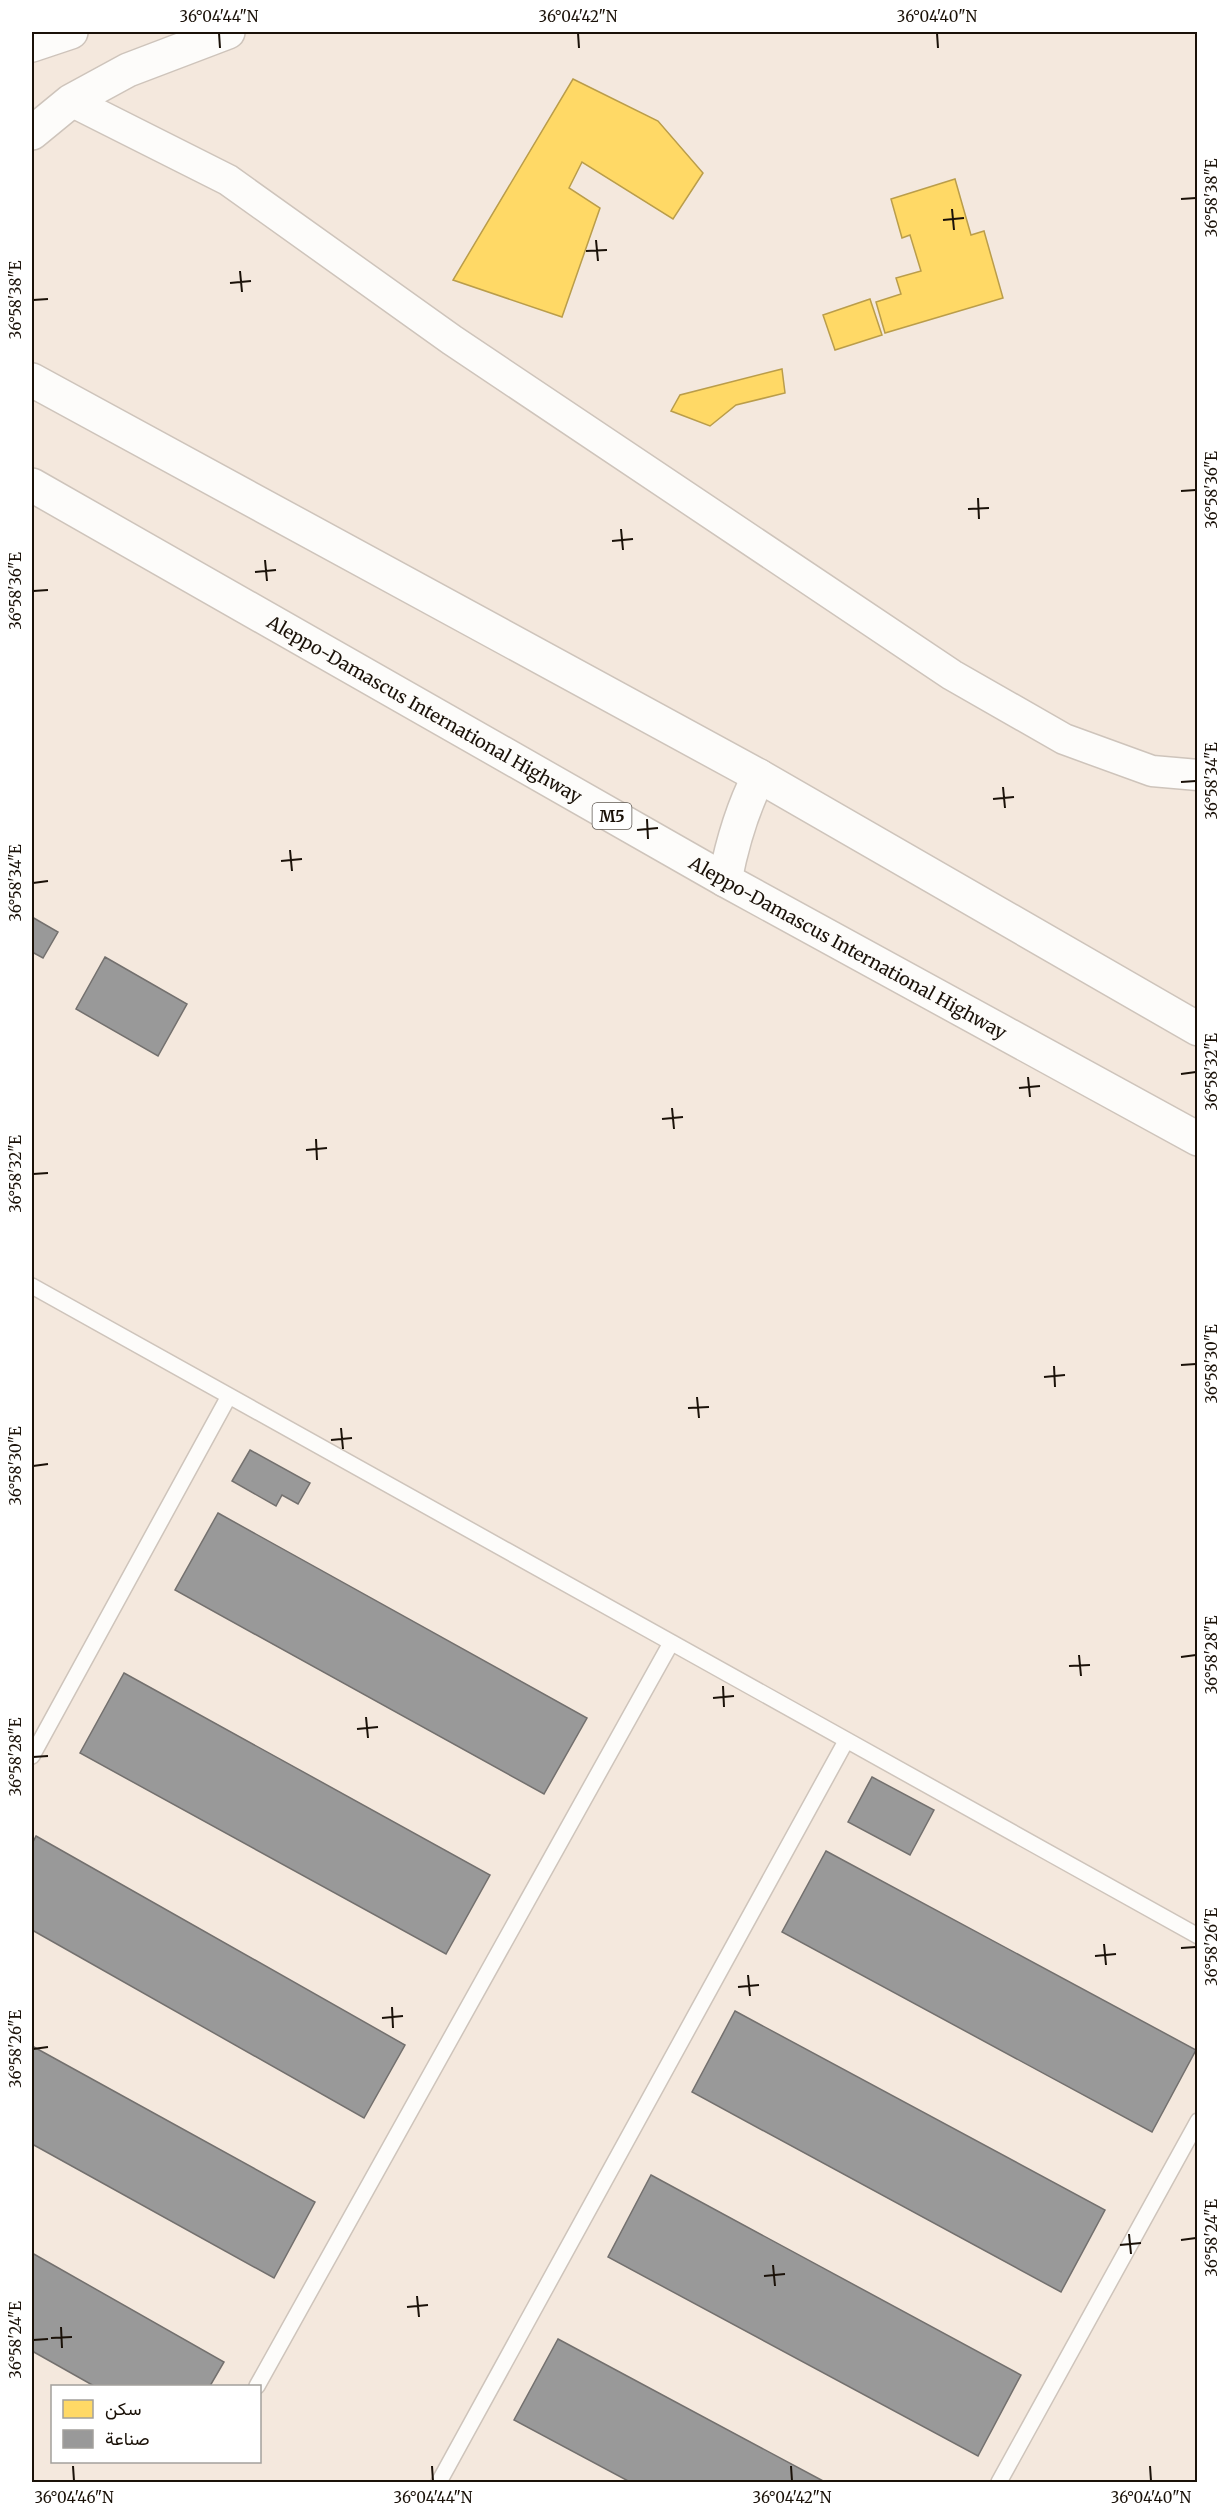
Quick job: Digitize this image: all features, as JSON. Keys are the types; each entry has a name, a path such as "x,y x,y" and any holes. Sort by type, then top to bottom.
{"main road":[{"path":"32,45 70,32"},
{"path":"32,133 71,101 128,70 228,32"},
{"path":"32,380 759,776 1197,1029"},
{"name":"Aleppo-Damascus International Highway","path":"32,485 725,880 1197,1139"},
{"path":"725,880 740,820 759,776"}],"street":[{"path":"71,101 228,180 452,340 952,675 1064,739 1152,771 1197,794"},
{"path":"1152,771 1197,775"}],"lane":[{"path":"32,1286 1197,1936"},
{"path":"32,1756 229,1396"},
{"path":"258,2385 670,1643"},
{"path":"440,2482 846,1741"},
{"path":"999,2482 1197,2121"}],"building: سكن":[{"path":"573,79 658,121 703,173 673,219 582,162 569,188 600,208 562,317 453,280"},
{"path":"955,179 971,235 984,231 1003,298 885,333 876,302 901,294 896,278 921,271 910,235 902,238 891,199"},
{"path":"870,299 882,335 835,350 823,315"},
{"path":"782,369 785,393 736,405 710,426 671,411 680,395"}],"building: صناعة":[{"path":"32,917 58,932 43,958 32,952"},
{"path":"105,957 187,1004 158,1056 76,1009"},
{"path":"250,1450 310,1483 298,1504 282,1495 276,1506 232,1481"},
{"path":"218,1513 587,1718 544,1794 175,1590"},
{"path":"124,1673 490,1875 446,1954 80,1753"},
{"path":"872,1777 934,1810 910,1855 848,1822"},
{"path":"36,1836 405,2045 364,2118 32,1930 32,1844"},
{"path":"826,1851 1196,2050 1152,2132 782,1932"},
{"path":"735,2011 1105,2210 1061,2292 692,2092"},
{"path":"32,2046 315,2202 274,2278 32,2144"},
{"path":"651,2175 1021,2375 978,2456 608,2257"},
{"path":"32,2253 224,2362 211,2385 92,2385 32,2351"},
{"path":"558,2339 825,2482 630,2482 514,2420"}]}
